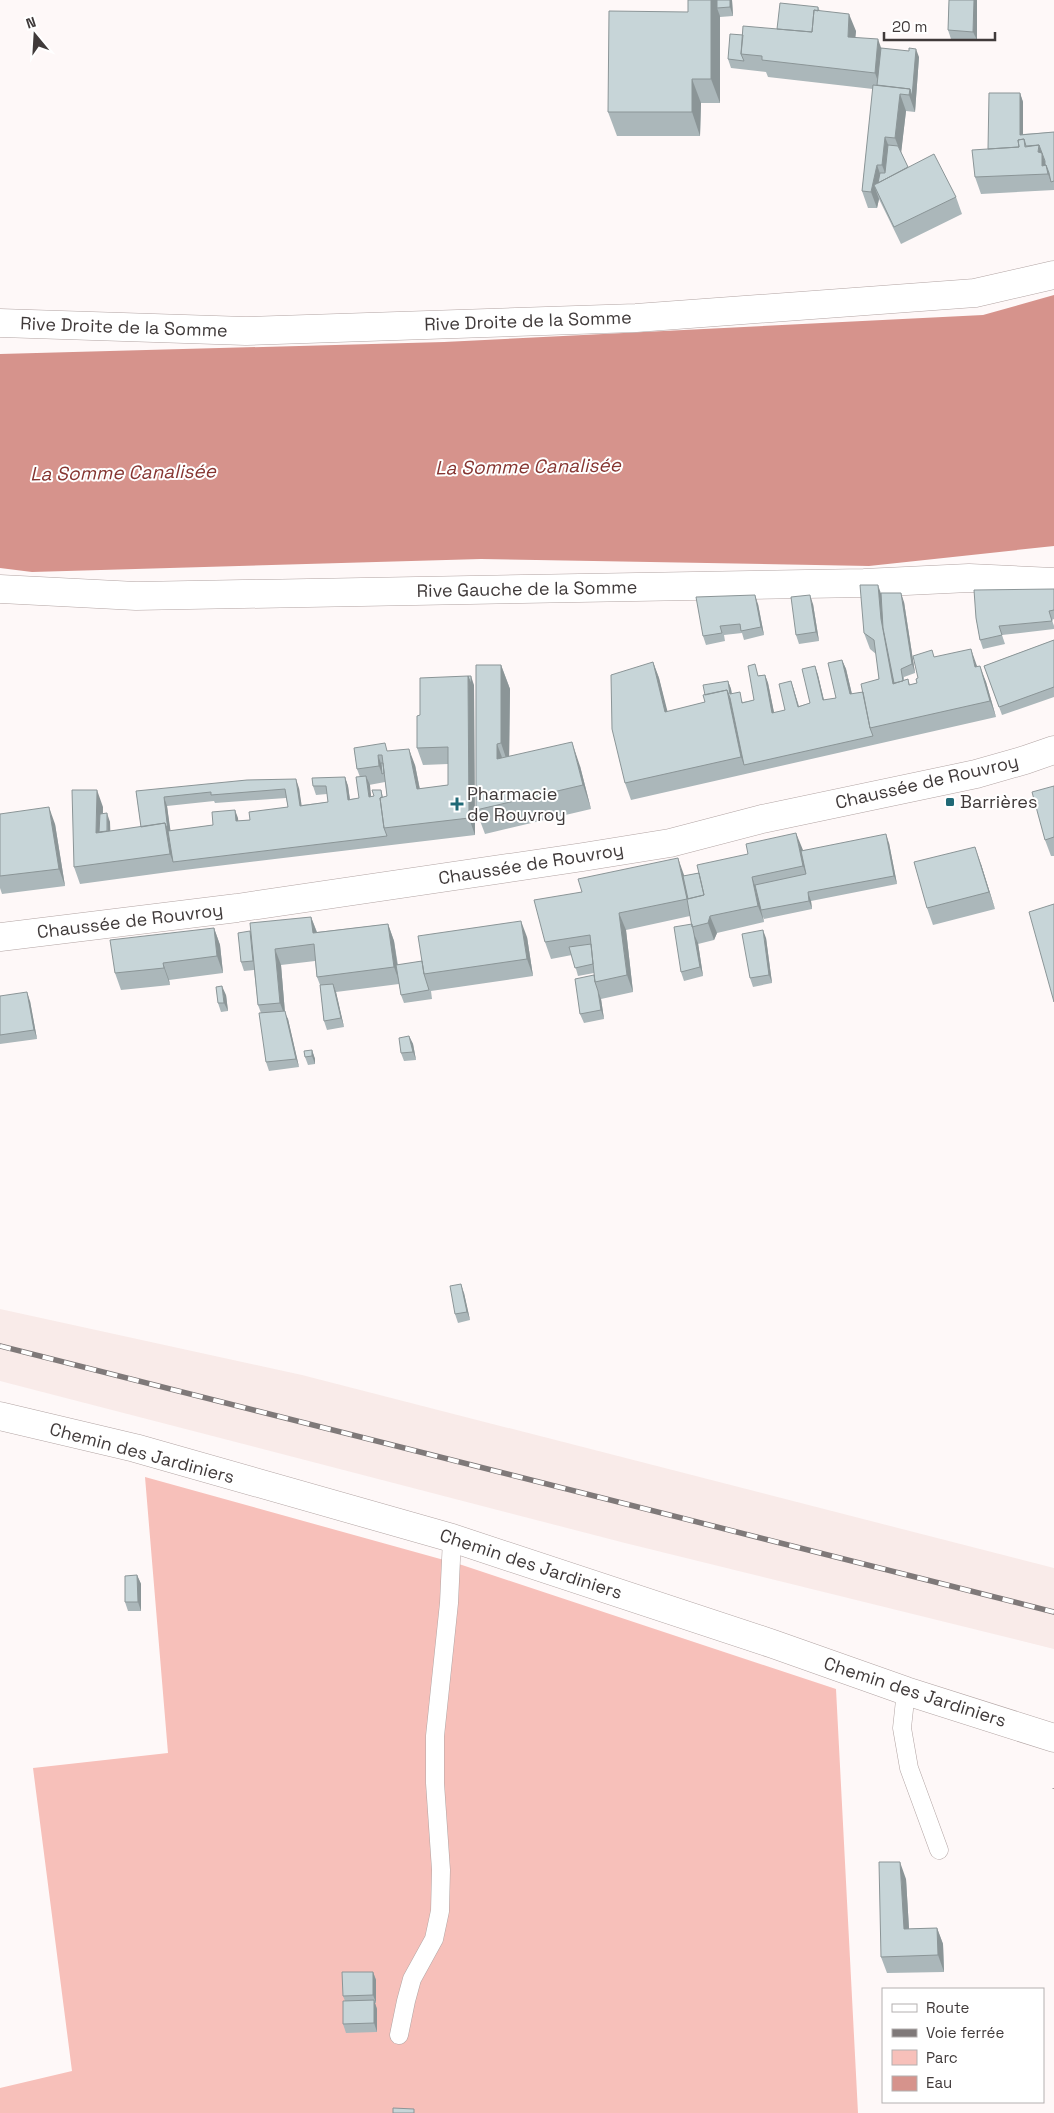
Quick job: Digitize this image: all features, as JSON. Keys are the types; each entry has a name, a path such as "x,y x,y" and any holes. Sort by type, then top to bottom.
{"street":[{"name":"Rive Droite de la Somme","path":"0,323 246,331 636,318 975,293 1054,275"},
{"name":"Rive Gauche de la Somme","path":"0,589 136,596 864,583 969,578 1054,582"},
{"name":"Chaussée de Rouvroy","path":"0,937 237,908 670,843 762,819 976,774 1054,750"},
{"name":"Chemin des Jardiniers","path":"0,1416 135,1448 452,1538 773,1644 906,1691 1054,1738"}],"lane":[{"path":"399,2035 412,1979 434,1939 440,1911 441,1870 435,1783 435,1736 449,1603 452,1538"},
{"path":"906,1691 902,1728 909,1768 939,1850"}],"shaded area":[{"path":"0,1309 302,1375 1054,1568 1054,1649 625,1543 0,1381"}],"green space":[{"path":"145,1477 462,1565 836,1689 858,2113 0,2113 0,2088 72,2071 33,1768 168,1753"}],"water":[{"name":"La Somme Canalisée","path":"1054,295 1054,546 869,566 481,559 32,572 0,568 0,354 444,342 983,315"}],"building":[{"path":"688,0 711,0 711,79 692,79 692,112 608,112 609,11 688,12"},
{"path":"717,0 730,0 730,7 717,8"},
{"path":"949,0 974,0 973,32 948,30"},
{"path":"780,3 818,7 818,11 814,10 812,32 777,29"},
{"path":"814,10 849,14 848,37 878,39 875,73 762,60 762,56 741,54 743,26 812,32"},
{"path":"730,34 743,35 741,54 744,61 728,59"},
{"path":"881,48 909,51 909,48 916,49 912,97 910,89 877,85"},
{"path":"873,85 910,89 909,95 900,94 895,138 885,137 882,165 877,165 871,192 862,191"},
{"path":"989,93 1020,93 1020,135 1054,132 1054,181 1051,182 1039,145 1026,146 1024,139 1018,140 1019,147 988,149"},
{"path":"1024,139 1025,147 1039,145 1038,152 1042,153 1042,166 1046,165 1048,174 975,177 972,150 1019,147 1018,140"},
{"path":"888,145 898,146 908,167 878,183 880,173 885,173"},
{"path":"934,154 956,197 894,227 874,185"},
{"path":"860,585 878,585 881,619 893,684 908,679 909,685 917,683 916,679 918,678 913,656 932,650 934,657 971,649 975,667 980,666 990,701 870,728 861,684 879,679 874,640 864,633"},
{"path":"1054,589 1054,610 1049,611 1052,621 999,626 1002,635 980,640 974,590"},
{"path":"881,593 901,593 912,664 901,669 903,681 894,683 883,628"},
{"path":"755,595 761,627 741,631 740,624 720,626 722,633 703,636 696,597"},
{"path":"810,595 816,632 796,635 791,597"},
{"path":"1054,640 1054,687 999,707 984,666"},
{"path":"842,660 850,694 863,692 873,736 744,765 727,690 705,695 703,685 728,681 730,694 740,692 742,703 754,700 748,666 755,664 758,676 765,675 772,713 785,710 779,684 791,681 798,707 810,703 802,669 815,666 823,700 836,698 828,663"},
{"path":"653,662 665,712 705,702 703,695 727,690 741,757 625,783 612,729 611,675"},
{"path":"476,665 501,665 501,743 497,744 497,759 572,742 583,785 476,810"},
{"path":"468,676 469,818 384,828 380,798 387,796 382,755 378,755 379,766 357,769 354,748 385,743 387,751 409,749 417,789 448,785 448,747 417,748 417,716 420,715 420,678"},
{"path":"381,763 383,763 384,773 382,774"},
{"path":"366,776 369,797 374,796 372,790 381,790 382,797 380,798 384,828 387,836 173,862 165,823 141,827 136,791 247,780 296,779 300,806 328,802 326,786 313,786 312,778 345,777 348,800 359,798 356,777","holes":["285,789 288,807 249,812 250,820 236,821 235,810 212,812 213,825 168,831 164,797 211,792 211,795"]},
{"path":"1054,786 1054,837 1045,840 1032,792"},
{"path":"72,790 97,790 96,833 165,823 170,854 74,867"},
{"path":"49,807 59,869 0,876 0,814"},
{"path":"107,813 107,831 99,832 100,814"},
{"path":"796,833 803,866 752,877 758,906 710,916 708,923 692,927 687,899 704,895 697,865 748,854 746,844"},
{"path":"886,834 894,876 808,892 809,901 761,910 755,885 806,874 801,851"},
{"path":"975,847 989,892 927,908 914,862"},
{"path":"678,858 687,899 619,913 627,975 595,982 590,935 545,942 534,900 582,892 578,879"},
{"path":"699,873 704,895 688,899 683,876"},
{"path":"1054,904 1054,1002 1029,912"},
{"path":"311,917 313,933 388,924 394,967 317,977 314,944 275,949 280,1003 258,1005 250,923"},
{"path":"521,921 527,959 424,974 418,936"},
{"path":"692,924 700,967 681,972 674,927"},
{"path":"214,928 217,956 163,963 164,968 115,973 110,940"},
{"path":"763,930 769,975 750,978 742,934"},
{"path":"250,931 253,961 241,962 238,933"},
{"path":"591,944 593,964 575,968 569,947"},
{"path":"422,961 429,990 401,995 396,965"},
{"path":"594,975 601,1010 580,1014 575,979"},
{"path":"333,984 341,1018 324,1021 320,985"},
{"path":"222,986 224,1003 218,1003 216,987"},
{"path":"27,992 34,1030 0,1035 0,996"},
{"path":"285,1011 296,1059 266,1062 259,1013"},
{"path":"409,1036 413,1052 401,1053 399,1038"},
{"path":"312,1050 312,1056 305,1057 304,1051"},
{"path":"461,1284 467,1312 455,1314 450,1286"},
{"path":"137,1575 138,1602 125,1602 125,1576"},
{"path":"879,1862 900,1862 904,1929 937,1928 938,1955 881,1957"},
{"path":"342,1972 373,1972 373,1995 343,1996"},
{"path":"374,2000 374,2023 343,2024 343,2001"},
{"path":"393,2108 414,2109 414,2113 393,2113"}],"railway":[{"path":"0,1346 1054,1612"}],"place":[{"name":"Barrières","path":"950,802"},
{"name":"Pharmacie de Rouvroy","path":"457,804"}]}
